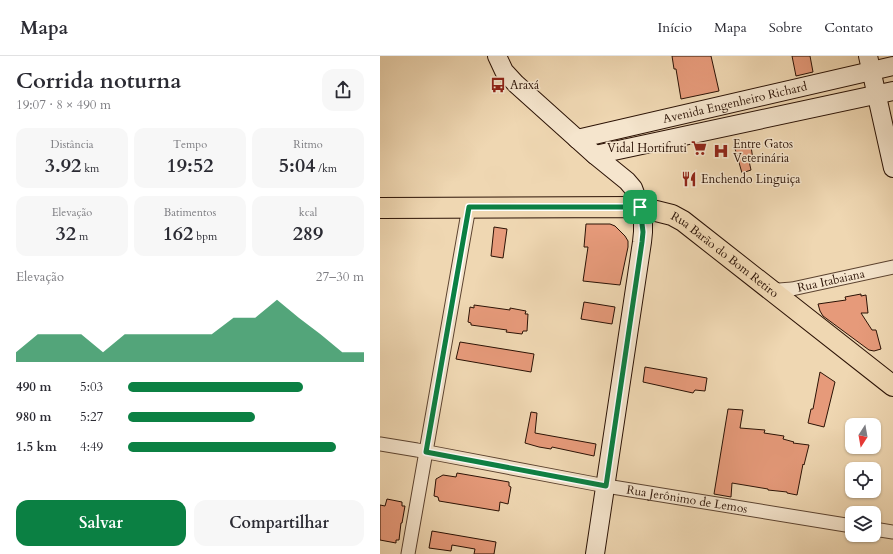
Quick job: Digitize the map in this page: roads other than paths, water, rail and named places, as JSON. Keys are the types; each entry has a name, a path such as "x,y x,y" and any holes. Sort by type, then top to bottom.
{"main road":[{"path":"497,56 504,70 516,84 595,155 627,181 633,188 640,207 643,232 642,242 595,554"},
{"path":"869,63 885,92 893,168"},
{"name":"Avenida Engenheiro Richard","path":"577,139 869,63 893,66"},
{"name":"Avenida Engenheiro Richard","path":"595,155 885,92"},
{"name":"Rua Barão do Bom Retiro","path":"380,208 640,207 672,215 683,221 893,386"}],"street":[{"path":"408,554 469,207"},
{"name":"Rua Itabaiana","path":"768,288 779,290 792,289 893,267"},
{"name":"Rua Jerônimo de Lemos","path":"380,444 606,486 845,525"},
{"path":"881,530 893,532"}],"place":[{"name":"Araxá","path":"498,85"},
{"name":"Vidal Hortifruti","path":"699,148"},
{"name":"Entre Gatos Veterinária","path":"721,151"},
{"name":"Enchendo Linguiça","path":"689,179"}]}
